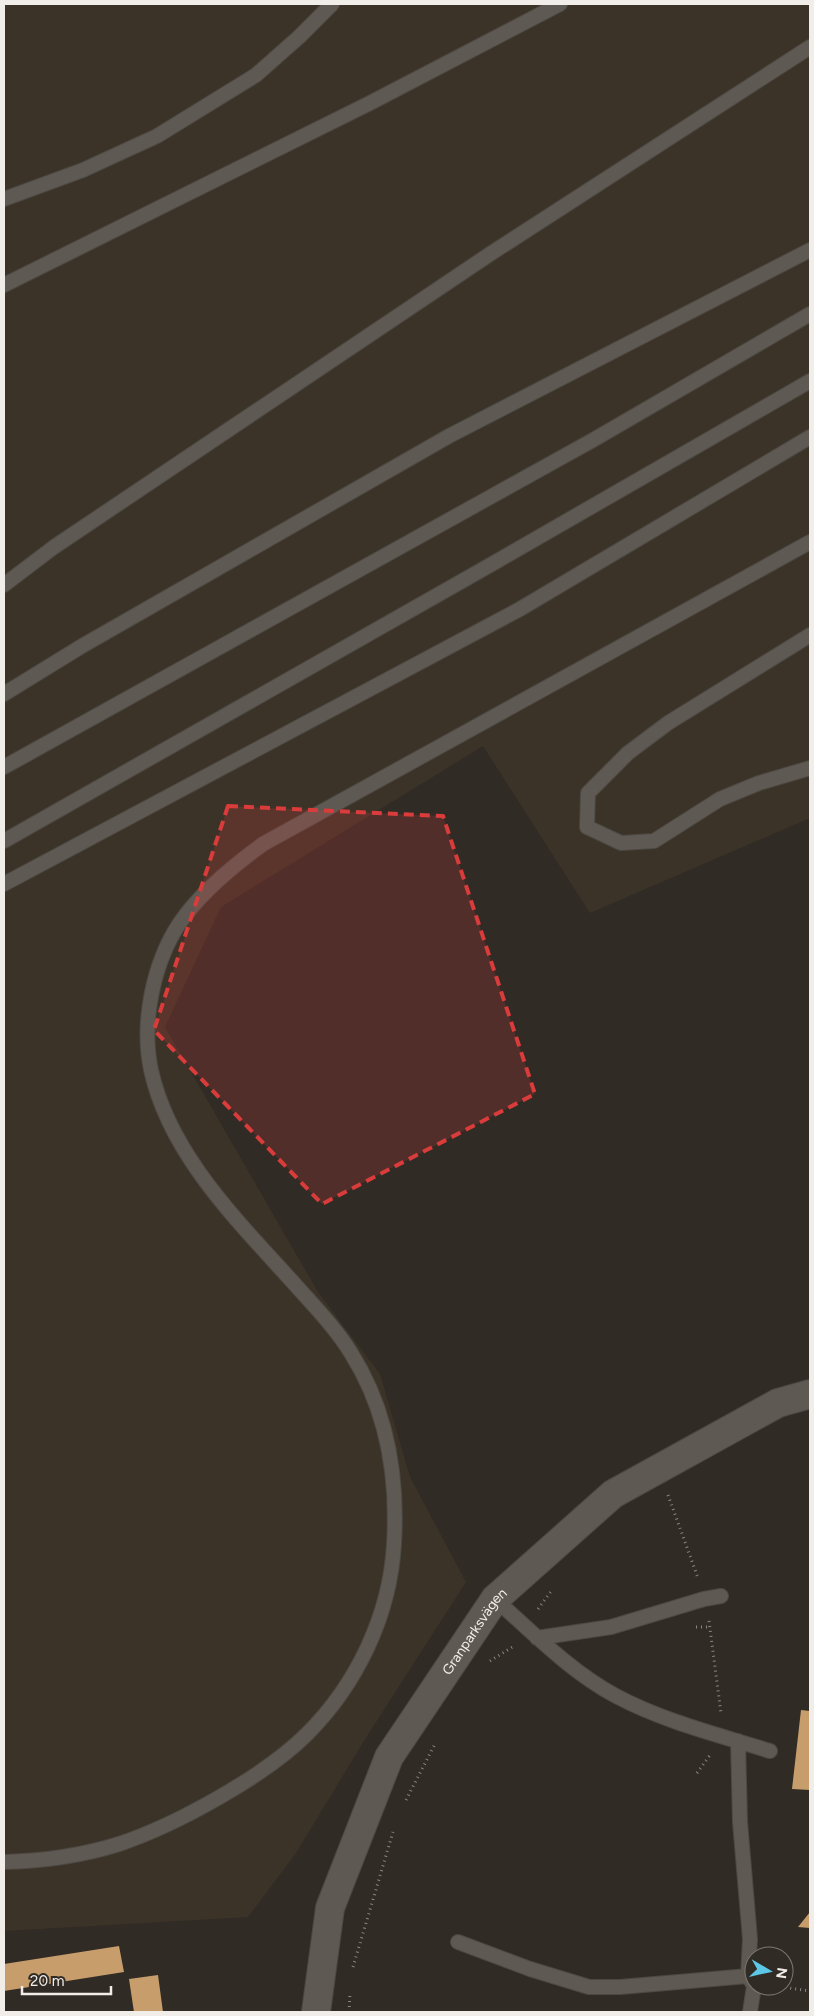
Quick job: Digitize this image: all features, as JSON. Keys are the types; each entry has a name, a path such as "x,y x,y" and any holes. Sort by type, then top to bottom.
{"street":[{"name":"Granparksvägen","path":"316,2012 330,1908 389,1757 495,1599 613,1494 778,1404 810,1394"}],"lane":[{"path":"4,199 83,170 157,136 256,75 299,38 332,4"},
{"path":"4,285 370,103 560,4"},
{"path":"4,585 62,542 490,254 810,47"},
{"path":"4,694 82,646 449,436 810,250"},
{"path":"4,767 593,440 810,314"},
{"path":"4,841 810,381"},
{"path":"4,884 520,610 810,437"},
{"path":"4,1862 68,1857 120,1844 175,1820 225,1793 265,1768 299,1742 323,1718 337,1700 363,1659 377,1628 387,1593 393,1560 396,1516 393,1469 383,1426 369,1386 351,1352 322,1314 236,1218 204,1178 174,1133 160,1101 150,1067 148,1034 150,998 160,963 179,924 235,865 263,844 810,542"},
{"path":"810,635 668,723 628,753 588,793 587,828 622,843 654,841 720,799 759,783 810,768"},
{"path":"537,1638 611,1627 704,1599 721,1596"},
{"path":"495,1599 537,1638 591,1680 616,1696 680,1724 770,1751"},
{"path":"738,1741 740,1822 750,1946"},
{"path":"458,1942 530,1969 589,1987 744,1982"},
{"path":"750,2012 751,1996"}],"path":[{"path":"660,1497 668,1493 696,1570 710,1627 721,1711 712,1752 697,1773"},
{"path":"485,1664 514,1647 525,1626 553,1588"},
{"path":"693,1627 710,1627"},
{"path":"514,1647 522,1651"},
{"path":"403,1804 436,1743"},
{"path":"351,1976 396,1823"},
{"path":"349,2012 350,1985"}],"highlighted area":[{"path":"228,806 443,816 535,1094 322,1204 154,1030"}],"shaded area":[{"path":"4,4 810,4 810,818 590,913 483,746 221,907 165,1027 318,1292 380,1374 410,1477 466,1582 367,1736 296,1853 248,1917 4,1931"}],"building":[{"path":"801,1710 810,1711 810,1790 792,1789"},
{"path":"810,1912 810,1928 798,1927"},
{"path":"119,1946 124,1972 4,1991 4,1964"},
{"path":"158,1975 163,2012 134,2012 129,1979"}]}
